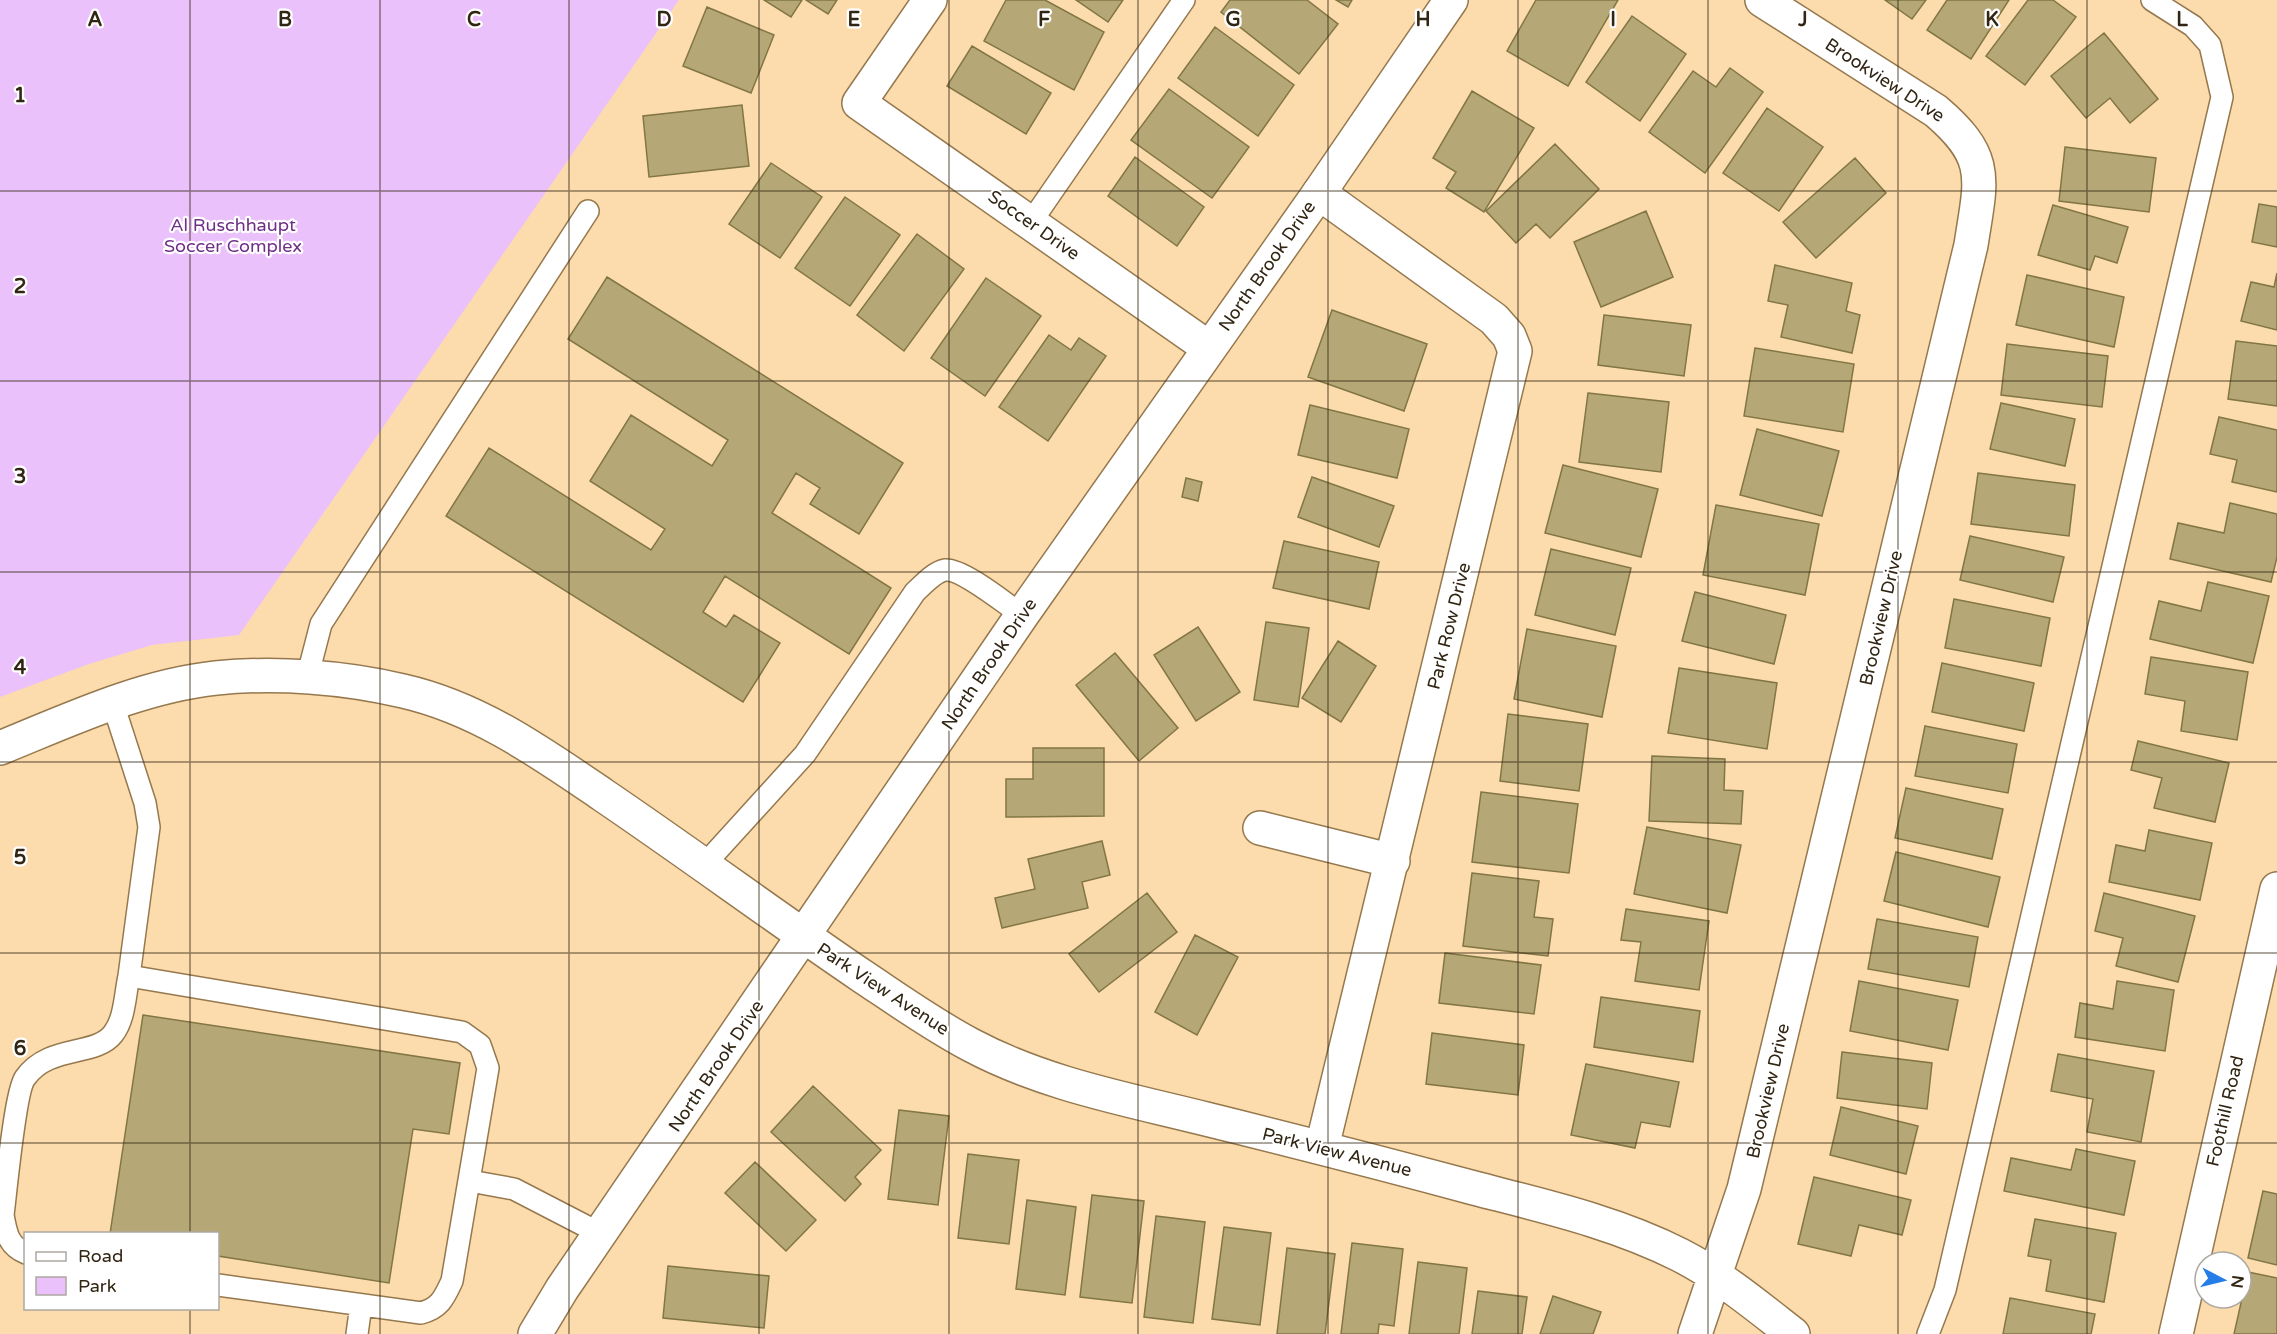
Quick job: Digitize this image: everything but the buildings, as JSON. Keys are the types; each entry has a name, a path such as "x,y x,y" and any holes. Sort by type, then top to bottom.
{"street":[{"name":"Soccer Drive","path":"930,0 859,103 1209,348"},
{"name":"North Brook Drive","path":"535,1334 562,1289 1022,615 1319,193 1451,0"},
{"name":"Brookview Drive","path":"1695,1334 1717,1276 1744,1189 1971,245 1978,198 1978,167 1972,149 1959,130 1936,111 1762,0"},
{"name":"Park Row Drive","path":"1319,193 1494,319 1509,336 1515,351 1322,1147"},
{"name":"Park View Avenue","path":"0,747 113,704 214,678 307,678 403,691 451,705 501,729 542,753 705,864 804,937 972,1046 1041,1076 1096,1092 1322,1147 1576,1215 1677,1254 1717,1276 1793,1334"},
{"path":"1260,828 1393,861"},
{"name":"Foothill Road","path":"2176,1334 2277,889"}],"lane":[{"path":"1031,222 1184,0"},
{"path":"1928,1334 1945,1290 2222,98 2210,45 2193,26 2152,0"},
{"path":"307,678 321,624 588,211"},
{"path":"705,864 805,754 915,592 930,578 946,570 960,573 1022,615"},
{"path":"24,1252 6,1236 3,1215 6,1143 22,1081 37,1063 55,1055 95,1045 112,1036 120,1020 129,976 149,827 145,803 113,704"},
{"path":"129,976 462,1032 480,1045 488,1068 452,1281 442,1301 435,1309 421,1313 219,1285"},
{"path":"470,1181 514,1189 601,1234"},
{"path":"357,1334 362,1305"}],"green space":[{"name":"Al Ruschhaupt Soccer Complex","path":"0,0 679,0 239,635 152,645 89,664 0,697"}]}
